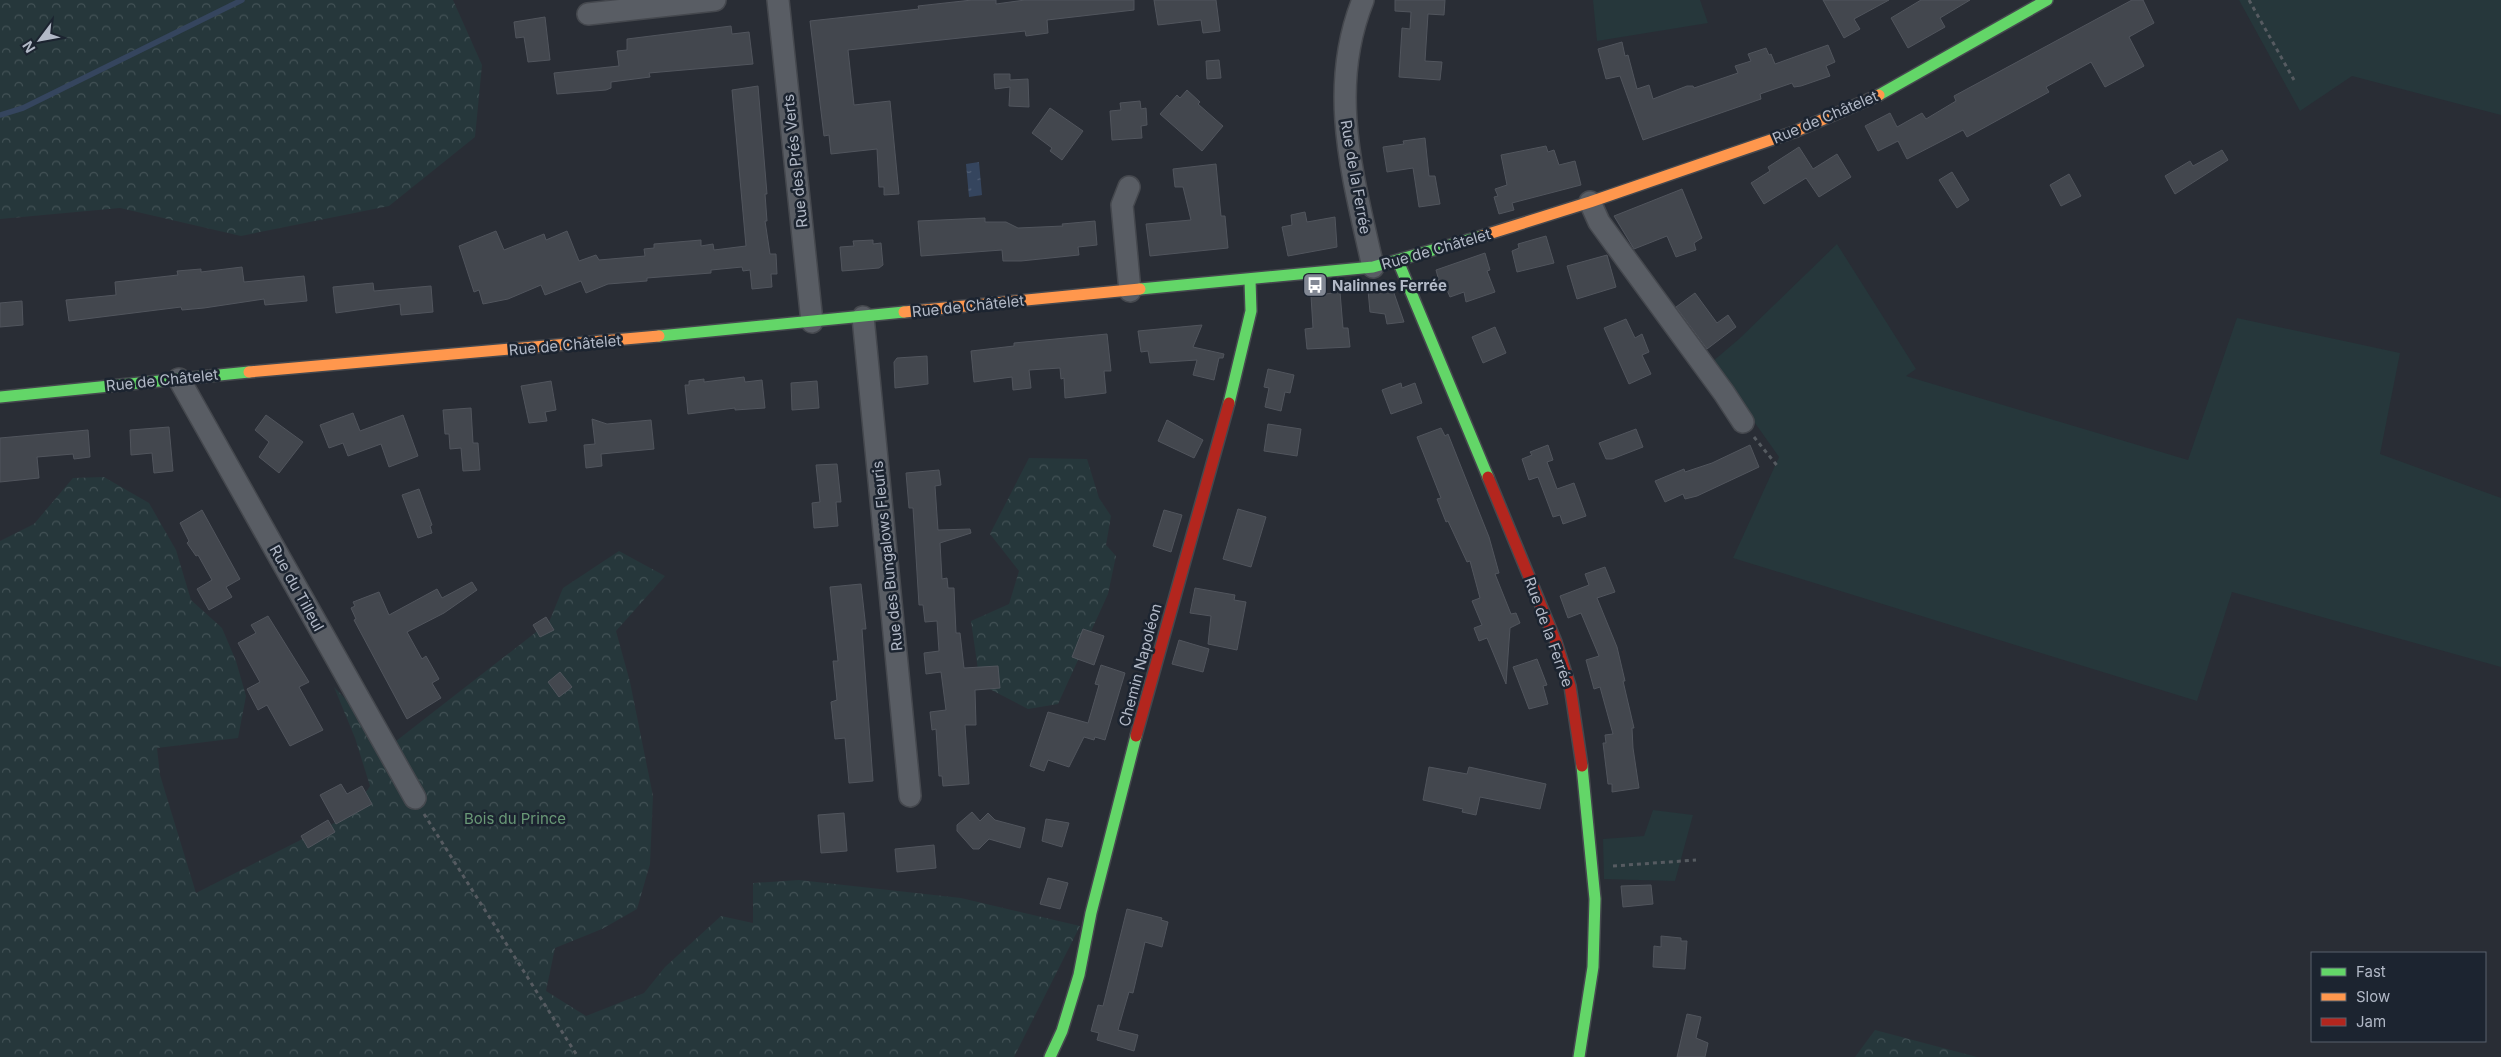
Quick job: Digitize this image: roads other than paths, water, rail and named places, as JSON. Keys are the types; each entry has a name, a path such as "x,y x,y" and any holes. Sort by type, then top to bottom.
{"street":[{"path":"588,14 715,0"},
{"name":"Rue des Prés Verts","path":"778,0 812,322"},
{"name":"Rue de la Ferrée","path":"1363,0 1349,45 1343,92 1352,170 1373,266"},
{"name":"Rue de Châtelet","path":"0,396 812,322 1250,280 1373,266 1398,261 1590,202 1737,152 1837,115 1875,97 2047,0"},
{"path":"1129,186 1122,205 1130,291"},
{"path":"1590,202 1599,222 1724,392 1743,422"},
{"name":"Rue de la Ferrée","path":"1398,261 1556,642 1570,686 1579,734 1595,899 1593,966 1579,1057"},
{"name":"Chemin Napoléon","path":"1050,1057 1062,1031 1079,975 1091,912 1145,702 1223,430 1250,311 1250,280"},
{"name":"Rue des Bungalows Fleuris","path":"864,317 910,796"},
{"name":"Rue du Tilleul","path":"179,379 415,798"}],"water":[{"path":"979,162 982,195 969,197 966,164"}],"waterway":[{"path":"0,115 23,108 242,0"}],"place":[{"name":"Nalinnes Ferrée","path":"1315,285"}],"park label":[{"name":"Bois du Prince","path":"515,818"}]}
